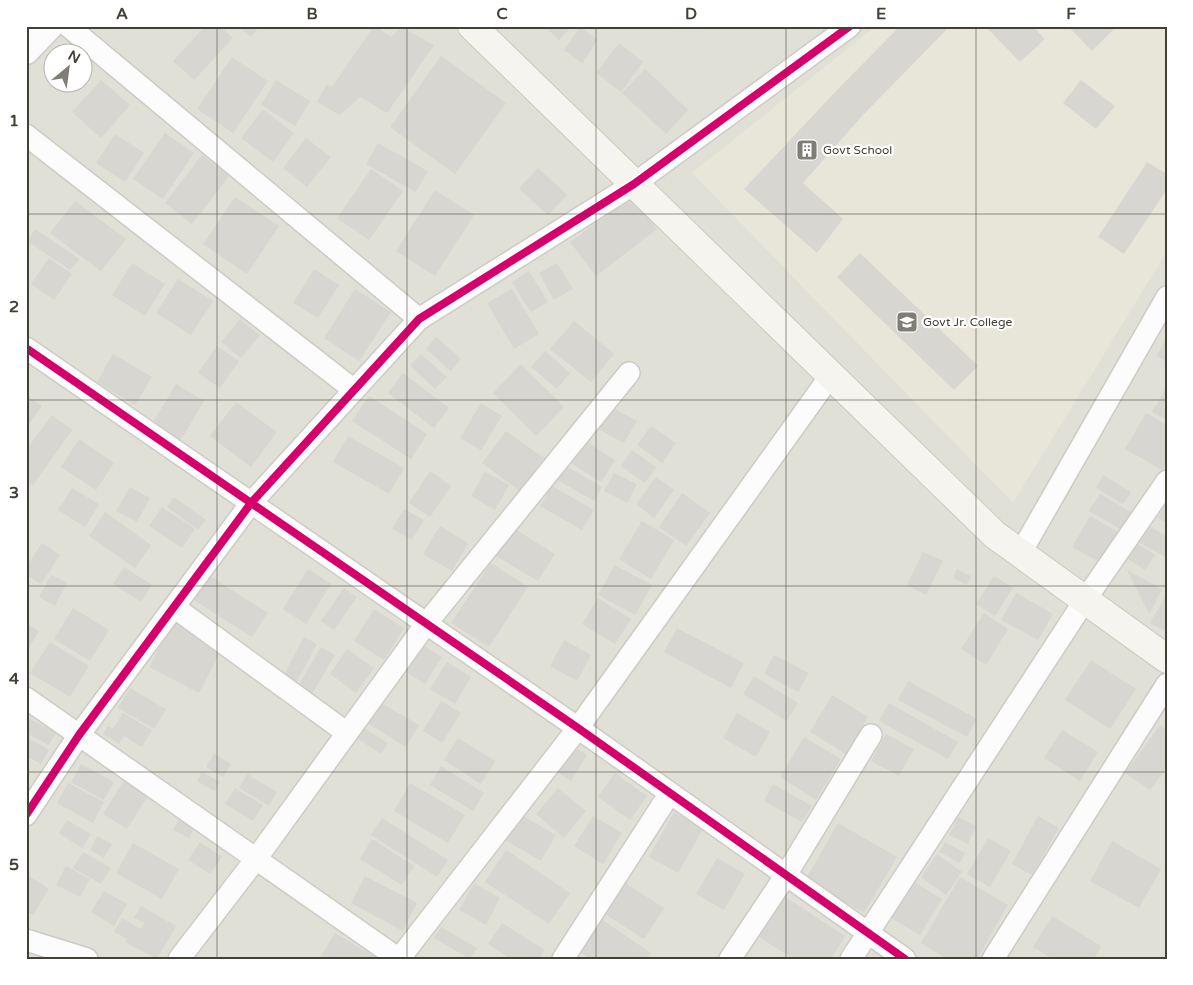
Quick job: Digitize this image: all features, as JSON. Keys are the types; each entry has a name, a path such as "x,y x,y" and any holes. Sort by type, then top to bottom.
{"main road":[{"path":"472,26 995,535 1167,659"}],"street":[{"path":"26,51 50,26"},
{"path":"68,26 419,319"},
{"path":"26,815 32,793 79,736 251,503 419,319 634,184 850,26"},
{"path":"26,134 354,390"},
{"path":"1020,554 1167,297"},
{"path":"26,348 578,728 905,959"},
{"path":"179,959 256,859 426,624 629,374"},
{"path":"26,698 399,959 578,728 831,375"},
{"path":"851,959 1084,600 1167,481"},
{"path":"174,607 347,733"},
{"path":"993,959 1167,684"},
{"path":"730,959 786,875 871,734"},
{"path":"563,959 670,793"},
{"path":"26,940 87,959"}],"shaded area":[{"path":"26,26 1167,26 1167,959 26,959"},
{"path":"876,26 1167,26 1167,251 1013,503 692,173"}],"building":[{"path":"205,26 220,26 233,38 194,80 173,61"},
{"path":"238,26 260,26 251,37"},
{"path":"374,26 391,37 403,28 434,45 387,113 360,97 340,115 317,102 327,84 332,87"},
{"path":"544,26 572,26 559,40"},
{"name":"Govt School","path":"900,26 950,26 862,116 803,183 843,219 817,253 744,189"},
{"path":"985,26 1032,26 1045,39 1020,62"},
{"path":"1068,26 1117,26 1092,51"},
{"path":"580,27 598,40 582,63 564,50"},
{"path":"619,43 643,62 621,92 596,73"},
{"path":"441,56 506,103 455,174 390,127"},
{"path":"232,57 268,81 233,133 197,109"},
{"path":"645,69 688,110 666,134 622,93"},
{"path":"101,80 130,105 101,138 72,112"},
{"path":"276,80 310,101 295,126 261,105"},
{"path":"1081,80 1115,106 1096,129 1063,103"},
{"path":"263,109 294,133 273,162 241,138"},
{"path":"165,133 194,153 163,199 133,179"},
{"path":"115,134 144,153 125,182 96,163"},
{"path":"306,138 331,157 307,187 283,168"},
{"path":"378,143 428,171 416,192 366,164"},
{"path":"202,155 229,176 192,224 165,203"},
{"path":"1147,162 1167,174 1167,189 1124,254 1098,237"},
{"path":"538,168 567,195 548,215 519,189"},
{"path":"371,169 403,191 369,240 337,218"},
{"path":"435,190 474,215 435,276 396,251"},
{"path":"632,195 657,229 596,276 570,242"},
{"path":"235,197 279,226 247,274 203,244"},
{"path":"75,201 126,239 101,271 50,233"},
{"path":"35,229 79,259 70,270 27,241"},
{"name":"Govt Jr. College","path":"860,253 978,366 954,390 837,277"},
{"path":"49,258 72,274 54,300 31,284"},
{"path":"132,263 165,284 145,316 112,295"},
{"path":"557,263 573,289 554,300 539,273"},
{"path":"314,269 339,285 318,318 293,303"},
{"path":"529,271 548,302 531,312 512,282"},
{"path":"178,279 213,301 191,335 156,313"},
{"path":"355,289 391,312 359,361 324,338"},
{"path":"512,289 539,334 514,349 487,303"},
{"path":"240,319 260,335 241,358 221,342"},
{"path":"574,321 614,354 591,382 550,349"},
{"path":"436,337 461,359 451,371 426,349"},
{"path":"1167,338 1167,362 1156,356"},
{"path":"217,346 239,361 220,388 198,373"},
{"path":"545,351 570,373 557,389 531,367"},
{"path":"113,354 152,377 135,405 97,382"},
{"path":"421,354 447,377 435,389 410,365"},
{"path":"521,364 564,407 536,436 493,393"},
{"path":"403,373 449,408 434,428 388,393"},
{"path":"176,384 204,401 179,443 151,426"},
{"path":"1167,386 1167,420 1152,412"},
{"path":"26,395 42,406 26,428"},
{"path":"369,396 427,434 411,459 352,421"},
{"path":"236,402 277,432 251,467 210,436"},
{"path":"481,403 502,416 481,450 460,438"},
{"path":"608,405 637,421 624,443 596,428"},
{"path":"1146,413 1167,425 1167,462 1162,470 1125,449"},
{"path":"52,415 72,430 33,485 26,481 26,450"},
{"path":"651,426 676,443 662,463 637,445"},
{"path":"506,431 544,458 520,491 482,463"},
{"path":"348,436 404,468 389,494 333,462"},
{"path":"79,439 114,463 96,490 61,467"},
{"path":"582,439 615,460 601,482 568,461"},
{"path":"632,450 656,467 645,483 621,466"},
{"path":"564,465 602,487 594,501 556,479"},
{"path":"430,471 451,486 430,517 409,503"},
{"path":"485,472 509,485 495,510 471,496"},
{"path":"614,473 637,484 627,503 604,491"},
{"path":"1103,475 1131,492 1123,504 1096,488"},
{"path":"656,477 674,490 654,518 636,504"},
{"path":"552,486 594,510 582,530 540,506"},
{"path":"130,487 150,498 137,522 116,511"},
{"path":"72,488 99,504 85,527 58,510"},
{"path":"682,493 710,513 686,546 659,527"},
{"path":"1100,494 1132,513 1122,530 1089,511"},
{"path":"174,497 206,520 198,530 167,507"},
{"path":"1167,501 1167,523 1158,518"},
{"path":"162,507 195,529 182,548 149,526"},
{"path":"404,509 424,520 412,540 392,529"},
{"path":"105,512 151,545 135,568 89,536"},
{"path":"1090,516 1118,532 1101,563 1072,547"},
{"path":"642,521 674,540 651,579 619,559"},
{"path":"1147,525 1167,536 1167,558 1137,541"},
{"path":"440,526 468,543 452,571 423,554"},
{"path":"513,528 555,554 538,581 496,556"},
{"path":"1135,542 1155,555 1145,570 1125,557"},
{"path":"42,543 60,555 41,584 26,574 26,567"},
{"path":"923,552 943,561 926,595 907,585"},
{"path":"491,563 528,587 489,647 451,623"},
{"path":"615,565 652,585 635,615 598,595"},
{"path":"124,567 152,585 141,602 113,584"},
{"path":"308,569 331,584 306,624 283,609"},
{"path":"957,569 971,576 967,585 953,578"},
{"path":"1127,570 1162,589 1149,614"},
{"path":"205,573 268,613 252,637 189,597"},
{"path":"51,575 67,583 55,606 39,597"},
{"path":"994,576 1013,588 995,616 976,604"},
{"path":"344,588 357,597 334,630 321,621"},
{"path":"1016,593 1053,614 1038,640 1001,620"},
{"path":"1167,594 1167,632 1150,623"},
{"path":"598,598 631,619 615,644 582,624"},
{"path":"73,608 109,630 90,661 54,639"},
{"path":"374,609 404,628 384,660 354,641"},
{"path":"984,613 1008,629 986,665 961,649"},
{"path":"174,621 223,647 199,693 149,667"},
{"path":"26,623 39,631 26,653"},
{"path":"677,628 744,663 731,688 664,652"},
{"path":"304,637 317,644 295,685 282,678"},
{"path":"564,640 591,655 577,681 550,666"},
{"path":"50,642 89,666 70,697 30,673"},
{"path":"419,643 442,657 425,684 403,670"},
{"path":"321,647 335,655 311,696 297,688"},
{"path":"347,649 374,668 356,693 330,674"},
{"path":"774,655 809,673 798,692 764,674"},
{"path":"1091,660 1136,689 1110,729 1065,700"},
{"path":"447,662 471,677 455,704 430,689"},
{"path":"754,676 798,703 787,721 743,694"},
{"path":"908,681 977,719 967,737 898,700"},
{"path":"130,688 166,709 154,729 118,708"},
{"path":"832,695 868,717 846,754 810,732"},
{"path":"441,701 461,713 442,743 423,731"},
{"path":"381,703 419,725 406,747 369,724"},
{"path":"889,703 958,742 948,759 879,721"},
{"path":"123,713 152,730 142,747 124,736 119,744 103,734 108,726 113,729"},
{"path":"737,713 770,732 756,757 723,738"},
{"path":"26,717 56,732 49,745 26,733"},
{"path":"1160,725 1167,730 1167,767 1150,790 1125,773"},
{"path":"364,728 388,743 381,754 358,739"},
{"path":"1062,730 1098,752 1080,781 1044,758"},
{"path":"886,734 914,749 899,776 871,761"},
{"path":"26,737 49,750 41,764 26,756"},
{"path":"804,737 841,759 816,800 780,777"},
{"path":"458,738 495,761 481,784 444,760"},
{"path":"575,747 587,755 571,781 559,773"},
{"path":"214,753 231,764 223,777 206,767"},
{"path":"81,764 114,782 104,800 71,782"},
{"path":"441,766 484,793 473,811 430,785"},
{"path":"202,772 220,782 214,791 197,781"},
{"path":"615,773 647,796 630,820 598,797"},
{"path":"247,774 277,792 269,806 239,788"},
{"path":"125,779 149,794 127,829 103,814"},
{"path":"68,783 104,802 93,823 57,803"},
{"path":"410,783 465,815 448,843 394,811"},
{"path":"773,784 812,806 802,822 764,801"},
{"path":"235,788 263,805 253,821 225,804"},
{"path":"558,788 586,811 564,838 536,814"},
{"path":"674,812 703,829 678,873 649,857"},
{"path":"520,814 556,835 541,861 505,840"},
{"path":"593,816 622,833 603,864 574,846"},
{"path":"1038,816 1059,828 1032,875 1012,864"},
{"path":"958,817 976,826 968,844 949,835"},
{"path":"180,818 195,826 189,838 173,830"},
{"path":"382,818 448,860 437,877 371,835"},
{"path":"67,820 91,834 82,848 59,833"},
{"path":"838,823 897,857 864,913 806,879"},
{"path":"97,836 112,844 104,858 90,850"},
{"path":"988,838 1011,851 990,887 967,874"},
{"path":"372,839 414,866 402,885 360,859"},
{"path":"1112,841 1161,869 1139,908 1090,881"},
{"path":"200,842 222,857 210,874 188,860"},
{"path":"945,842 965,853 960,863 939,852"},
{"path":"133,843 179,869 162,899 116,873"},
{"path":"506,850 570,893 549,924 485,882"},
{"path":"83,852 111,868 101,884 73,868"},
{"path":"937,854 962,872 946,895 921,877"},
{"path":"717,858 745,874 724,910 696,894"},
{"path":"66,866 90,879 80,897 56,885"},
{"path":"26,874 49,889 33,915 26,911"},
{"path":"365,876 417,903 403,931 351,903"},
{"path":"960,877 1008,905 977,959 947,959 921,943"},
{"path":"914,882 942,899 920,935 891,918"},
{"path":"474,883 500,898 486,925 459,910"},
{"path":"625,883 664,908 644,939 605,914"},
{"path":"104,891 127,904 114,926 91,912"},
{"path":"784,896 845,936 831,959 793,959 758,936"},
{"path":"141,906 176,926 157,959 125,942 127,939 114,932 122,918 141,929 144,923 134,918"},
{"path":"1052,916 1101,946 1094,959 1053,959 1033,947"},
{"path":"601,919 651,953 647,959 591,959 579,951"},
{"path":"502,923 545,950 539,959 511,959 488,944"},
{"path":"441,927 477,948 470,959 434,938"},
{"path":"335,933 378,959 319,959"}],"cycle path":[{"path":"26,815 79,735 251,503 419,319 634,184 850,26"},
{"path":"26,348 578,728 905,959"}],"place":[{"name":"Govt School","path":"807,150"},
{"name":"Govt Jr. College","path":"907,322"}]}
